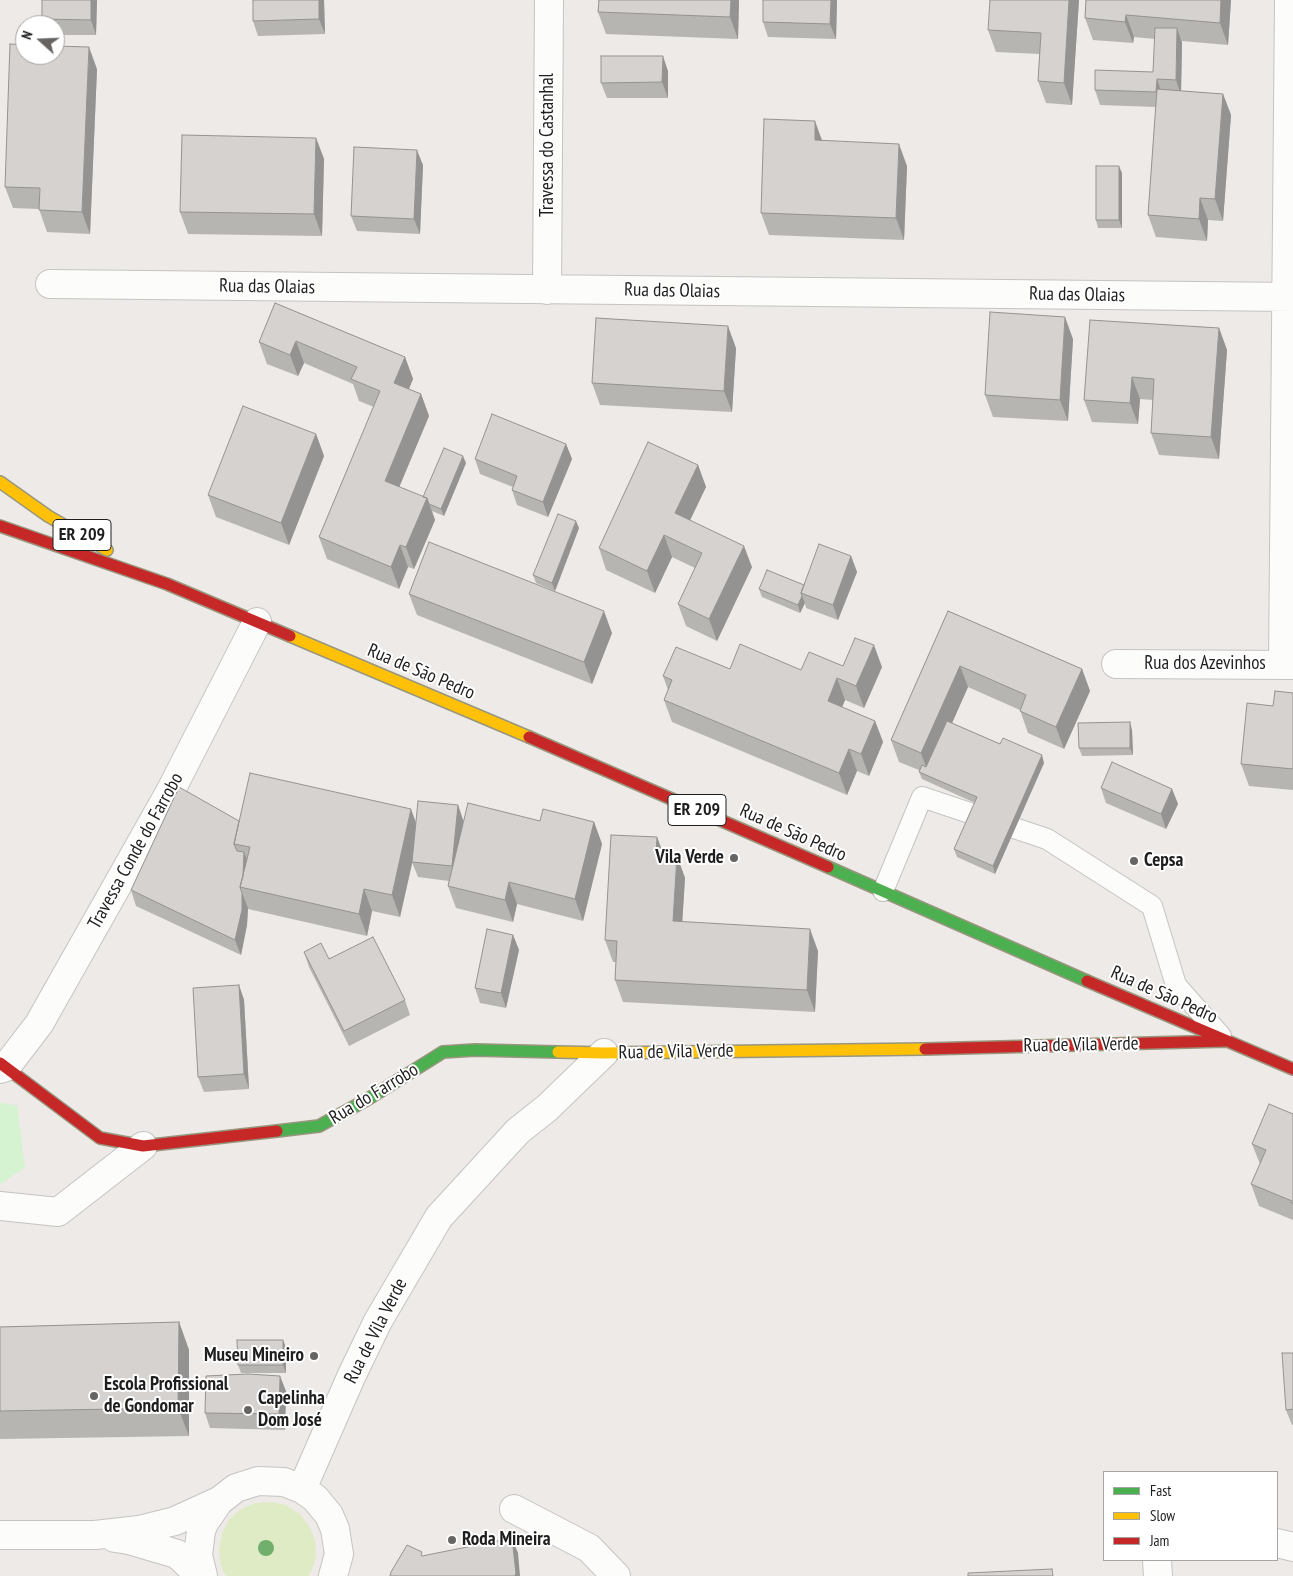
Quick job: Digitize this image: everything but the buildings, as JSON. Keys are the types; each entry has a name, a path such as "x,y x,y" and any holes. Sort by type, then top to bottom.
{"main road":[{"name":"Rua de São Pedro","path":"0,482 48,516 167,584"},
{"name":"Rua de São Pedro","path":"0,526 167,584 544,744 1226,1042 1293,1069"},
{"name":"Rua de Vila Verde","path":"604,1053 877,1050 1226,1042"},
{"name":"Rua do Farrobo","path":"2,1066 100,1138 143,1146 319,1126 368,1099 443,1052 474,1050 604,1053"}],"street":[{"name":"Travessa do Castanhal","path":"547,290 549,0"},
{"path":"1288,665 1289,0"},
{"name":"Rua das Olaias","path":"50,284 1290,297"},
{"name":"Travessa Conde do Farrobo","path":"2,1066 39,1024 170,792 257,622"},
{"name":"Rua dos Azevinhos","path":"1116,664 1288,665"},
{"name":"Rua de Vila Verde","path":"302,1489 351,1377 378,1321 439,1217 518,1131 547,1108 604,1053"},
{"path":"0,1206 58,1212 143,1146"},
{"path":"0,1535 96,1535 139,1530 175,1521 218,1501 236,1488 258,1481 284,1482 302,1489 315,1498 329,1516 335,1529 339,1554 333,1576"},
{"path":"202,1576 198,1555 201,1531 204,1522 218,1501"},
{"path":"514,1509 590,1548 616,1576"},
{"path":"96,1535 129,1540 177,1554 202,1576"},
{"path":"1278,1543 1293,1547"},
{"path":"1157,1561 1158,1576"}],"lane":[{"path":"883,892 922,797 1047,839 1152,906 1176,985 1226,1042"}],"green space":[{"path":"0,1103 17,1105 25,1168 0,1184"},
{"path":"271,1502 286,1505 300,1514 309,1526 315,1541 316,1557 311,1572 308,1576 226,1576 221,1567 219,1550 222,1534 229,1520 241,1509 255,1503"}],"traffic: fast":[{"path":"828,867 1087,981"},
{"path":"277,1131 319,1126 368,1099 443,1052 475,1050 558,1052"}],"traffic: slow":[{"path":"0,482 48,516 107,550"},
{"path":"290,636 529,737"},
{"path":"558,1052 925,1049"}],"traffic: jam":[{"path":"0,526 167,584 290,636"},
{"path":"529,737 828,867"},
{"path":"1087,981 1293,1069"},
{"path":"925,1049 1226,1041"},
{"path":"0,1063 100,1138 143,1146 277,1131"}],"place":[{"name":"Vila Verde","path":"734,858"},
{"name":"Cepsa","path":"1134,861"},
{"name":"Museu Mineiro","path":"314,1356"},
{"name":"Escola Profissional de Gondomar","path":"94,1396"},
{"name":"Capelinha Dom José","path":"248,1410"},
{"name":"Roda Mineira","path":"452,1540"}]}
